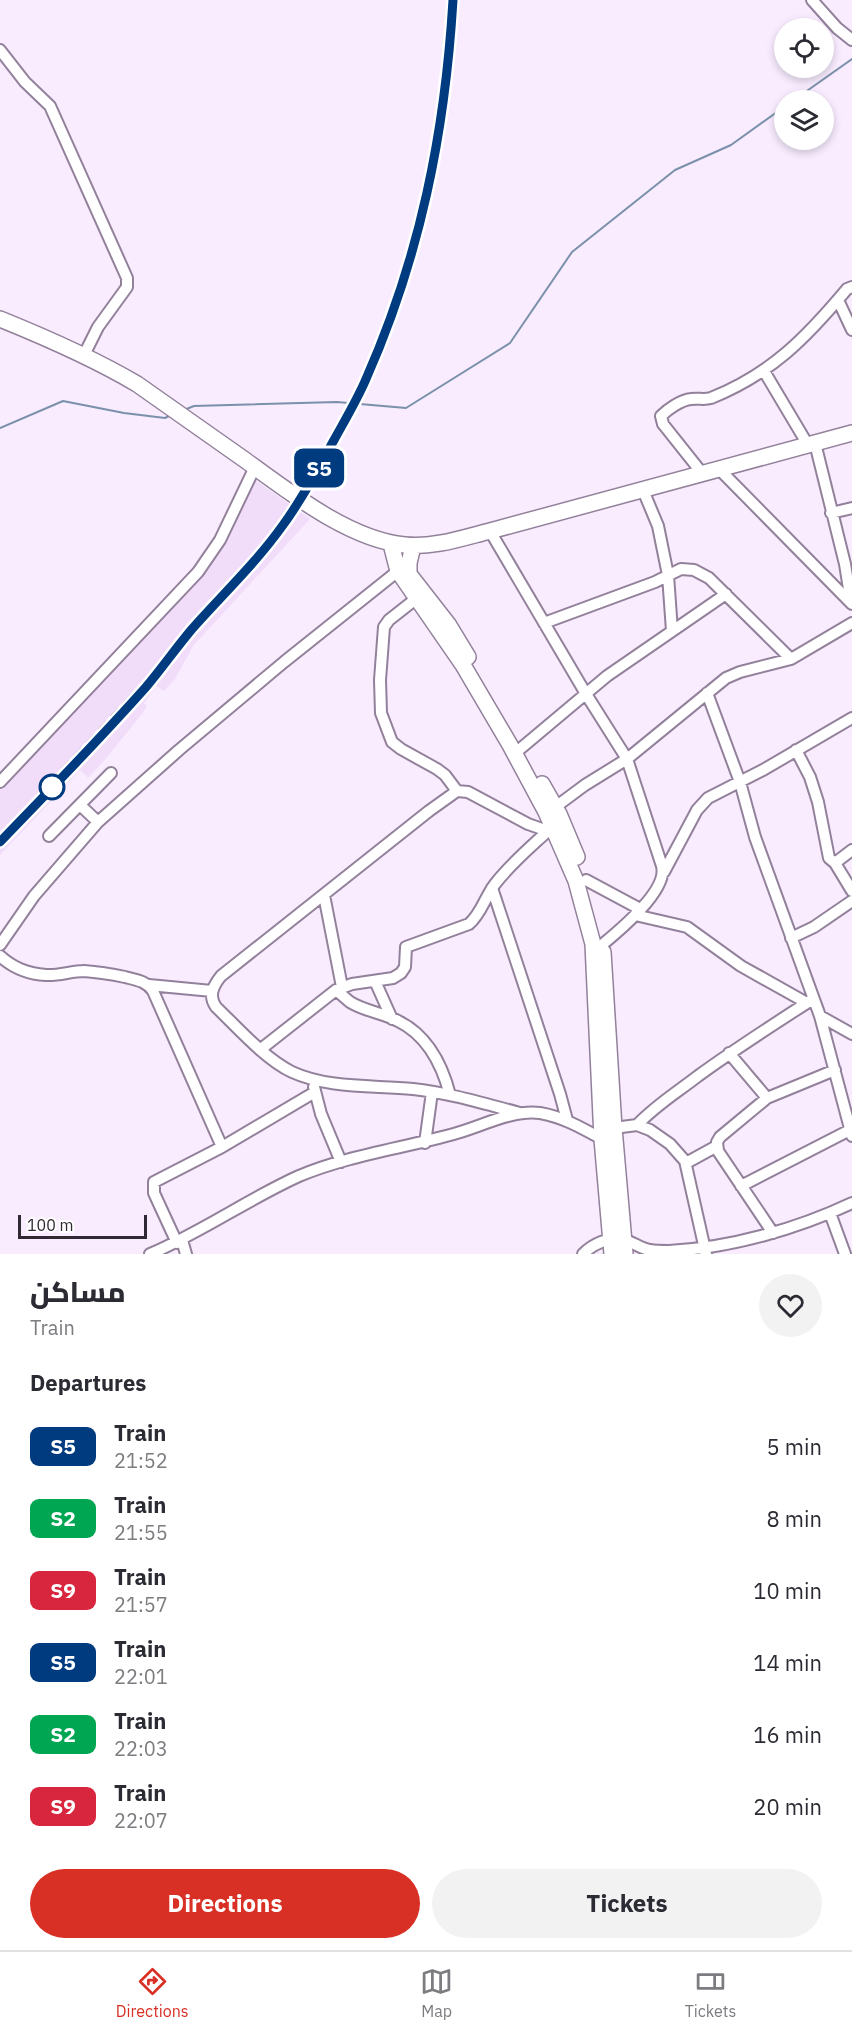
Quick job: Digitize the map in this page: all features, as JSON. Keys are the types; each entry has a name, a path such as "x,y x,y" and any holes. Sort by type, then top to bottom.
{"street":[{"path":"812,0 837,28 852,40"},
{"path":"0,50 25,82 50,106 127,278 127,287 98,327 84,355"},
{"path":"702,473 663,423 661,416 686,400 711,398 735,388 764,371 818,324 847,289 852,287"},
{"path":"838,300 852,330"},
{"path":"0,319 44,336 137,384 301,499 353,531 391,544 413,546 437,544 852,433"},
{"path":"764,371 812,444 845,564 851,603"},
{"path":"0,782 198,572 220,540 255,467"},
{"path":"718,468 851,603"},
{"path":"644,490 658,526 668,575 672,631"},
{"path":"831,513 852,508"},
{"path":"490,531 627,759 664,872"},
{"path":"391,544 398,571 477,689 586,880 603,944 614,1128 618,1247"},
{"path":"413,546 409,574 448,624 520,749 553,820 576,881 593,944 602,1139 618,1247"},
{"path":"544,623 655,582 681,569 694,570 709,578 791,659"},
{"path":"0,945 34,896 98,822 284,662 398,571"},
{"path":"520,749 607,676 726,594"},
{"path":"417,598 389,620 384,627 380,680 381,713 392,742 437,769 457,791"},
{"path":"261,1049 339,988 393,978 403,971 406,966 406,947 469,924 475,918 492,888 585,784 627,759 707,693 733,675 791,659 852,623"},
{"path":"707,693 740,782 754,837 791,938 810,1001 820,1016 851,1133 741,1186"},
{"path":"603,944 628,922 661,882 664,872 703,803 714,794 740,782 852,718"},
{"path":"796,750 810,777 818,802 829,858 835,863 852,891"},
{"path":"49,836 111,773"},
{"path":"553,820 528,824 468,792 457,791 221,976 212,991 211,998 214,1005 261,1049 284,1067 313,1079 432,1092 520,1113 540,1113 567,1120 602,1139"},
{"path":"80,805 98,822"},
{"path":"835,863 852,850"},
{"path":"586,880 637,912 687,927 741,966 810,1001"},
{"path":"492,888 567,1120"},
{"path":"324,895 339,988 351,1003 392,1019 415,1032 428,1044 442,1070 450,1095"},
{"path":"791,938 814,927 852,901"},
{"path":"0,956 9,965 47,975 81,971 102,972 138,980 149,985 212,991"},
{"path":"375,981 392,1019"},
{"path":"149,985 222,1147"},
{"path":"637,1125 653,1108 729,1053 810,1001"},
{"path":"820,1016 852,1034"},
{"path":"729,1053 766,1098"},
{"path":"686,1163 717,1146 720,1137 766,1098 835,1070"},
{"path":"313,1079 321,1114 341,1162"},
{"path":"186,1254 160,1208 153,1185 158,1179 222,1147 315,1092"},
{"path":"425,1143 432,1092"},
{"path":"150,1254 180,1241 291,1181 341,1162 425,1143 520,1113"},
{"path":"614,1128 637,1125 657,1134 670,1144 686,1163 705,1250"},
{"path":"717,1146 773,1233"},
{"path":"583,1254 597,1242 651,1251 705,1250 773,1233 852,1203"},
{"path":"830,1213 845,1254"}],"shaded area":[{"path":"255,480 310,519 193,646 175,679 164,691 156,686 144,703 147,706 142,714 102,763 88,778 80,770 0,855 0,787 175,603"}],"waterway":[{"path":"808,90 852,59"},
{"path":"184,410 194,406 337,402 406,408 510,343 572,252 675,170 731,145 774,114"},
{"path":"0,428 63,401 124,413 165,418 171,415"}],"railway":[{"path":"0,835 249,568 304,494 335,438 362,385 385,332 404,279 419,226 432,172 441,116 453,0"}],"train":[{"name":"S5","path":"0,842 147,686 192,629 243,577 301,499 344,422 365,382 396,305 425,208 433,174 444,100 453,0"}]}
